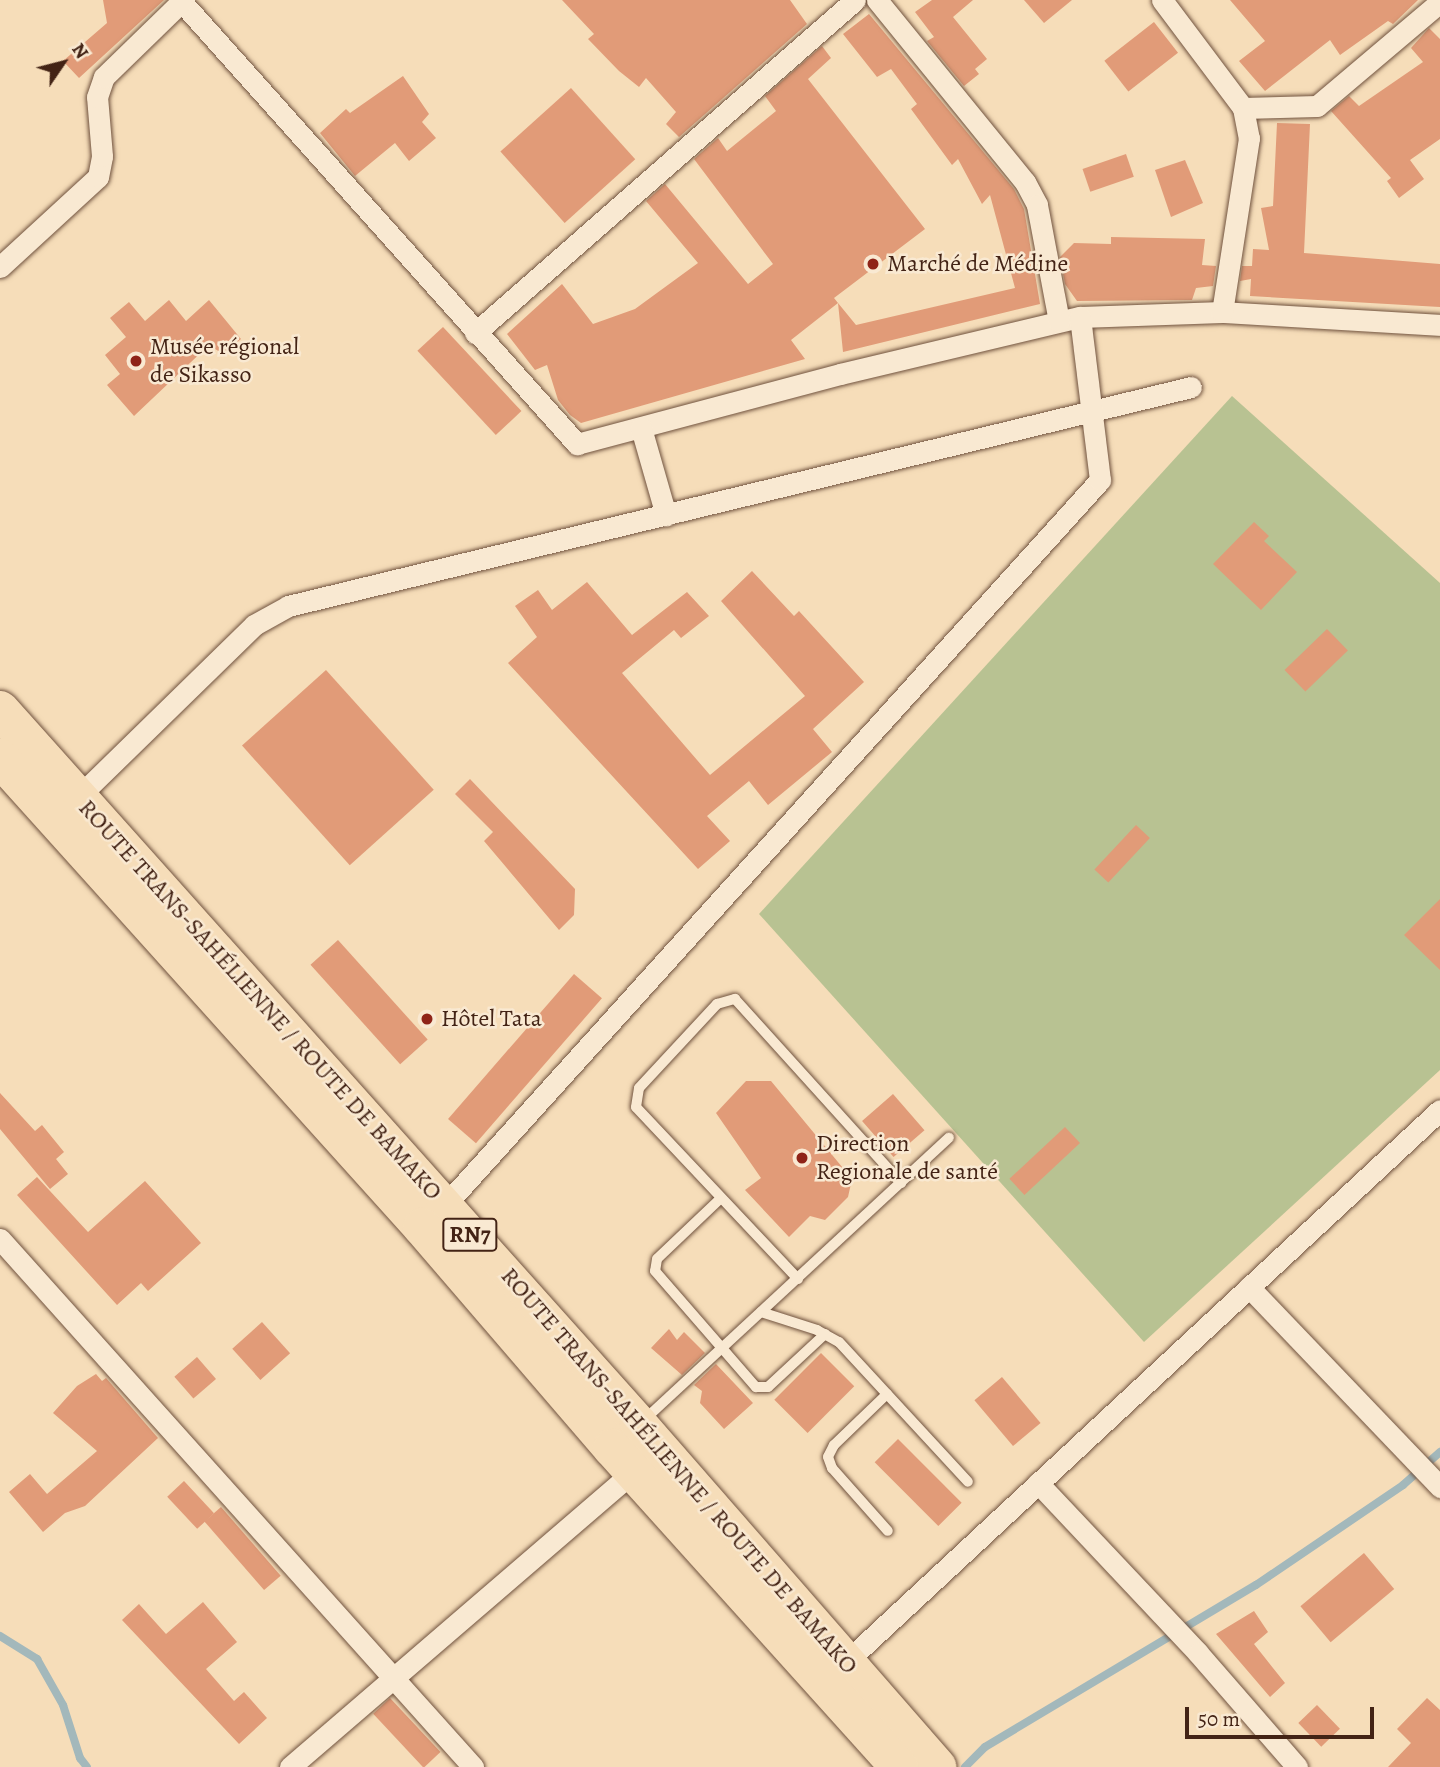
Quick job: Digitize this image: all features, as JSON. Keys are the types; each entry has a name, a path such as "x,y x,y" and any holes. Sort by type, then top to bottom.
{"highway":[{"name":"ROUTE TRANS-SAHÉLIENNE / ROUTE DE BAMAKO","path":"0,710 79,796 434,1217 632,1444 924,1766"},
{"name":"ROUTE TRANS-SAHÉLIENNE / ROUTE DE BAMAKO","path":"0,758 434,1217"},
{"name":"ROUTE TRANS-SAHÉLIENNE / ROUTE DE BAMAKO","path":"632,1444 847,1661 924,1766"}],"street":[{"path":"475,333 855,0"},
{"path":"434,1217 1100,480 1091,411 1070,319 1037,205 1025,181 877,0"},
{"path":"1162,0 1244,108 1249,138 1222,312"},
{"path":"4,255 98,177 103,156 97,97 104,77 181,1 577,444 1070,319 1222,312 1440,326"},
{"path":"1244,108 1317,106 1440,2"},
{"path":"79,796 254,625 288,606 1191,387"},
{"path":"641,428 666,515"},
{"path":"847,1661 1440,1110"},
{"path":"0,1240 472,1767"},
{"path":"1249,1287 1437,1484"},
{"path":"290,1767 391,1678 632,1444"},
{"path":"1038,1483 1198,1653 1297,1767"}],"lane":[{"path":"798,1279 636,1107 639,1088 716,1004 735,999 901,1183"},
{"path":"632,1444 723,1348 949,1138"},
{"path":"721,1198 657,1259 655,1271 756,1387 768,1387 825,1334"},
{"path":"761,1312 825,1334 839,1342 968,1482"},
{"path":"887,1394 834,1445 828,1457 832,1468 888,1531"}],"green space":[{"path":"1232,396 1440,583 1440,1070 1144,1342 759,914"}],"building":[{"path":"103,0 164,0 79,78 63,61 107,23"},
{"path":"562,0 790,0 807,24 679,137 666,124 676,112 646,78 639,87 619,71 588,39 594,34"},
{"path":"932,0 973,0 953,17 987,59 975,69 979,74 964,86 927,41 934,37 915,12"},
{"path":"1024,0 1072,0 1044,23"},
{"path":"1230,0 1418,0 1393,24 1388,21 1340,55 1330,40 1265,91 1239,61 1265,41"},
{"path":"869,14 1014,189 1024,209 1040,304 843,352 838,303 856,325 1015,288 990,195 982,204 958,159 952,165 911,109 917,104 891,69 877,77 843,34"},
{"path":"1154,22 1178,53 1128,92 1104,61"},
{"path":"1429,28 1440,39 1440,139 1410,160 1424,179 1399,198 1387,181 1391,178 1331,111 1349,96 1359,106 1423,62 1411,48"},
{"path":"822,46 831,58 808,79 925,229 834,298 838,303 791,340 805,359 581,423 570,415 558,400 547,365 535,370 507,334 562,284 593,324 635,309 698,263 646,201 665,184 748,284 773,264 694,159 718,138 727,151 776,111 765,96"},
{"path":"403,76 429,114 422,122 436,138 409,161 395,143 355,176 320,133 346,109 350,113"},
{"path":"571,88 635,159 565,223 500,152"},
{"path":"1277,123 1310,124 1304,253 1440,264 1440,307 1250,296 1251,279 1240,281 1242,266 1252,266 1253,249 1269,250 1261,208 1273,206"},
{"path":"1126,154 1134,177 1090,192 1083,169"},
{"path":"1185,160 1203,203 1171,217 1155,170"},
{"path":"1111,237 1205,239 1202,265 1216,266 1213,286 1196,288 1192,300 1077,301 1065,284 1060,257 1074,243 1111,244"},
{"name":"Musée régional de Sikasso","path":"169,300 186,321 209,300 241,339 223,354 209,345 134,416 107,385 120,374 105,355 126,337 110,318 129,302 145,321"},
{"path":"443,327 521,411 496,435 417,351"},
{"path":"1254,522 1269,536 1264,541 1297,572 1261,610 1213,564"},
{"path":"752,571 794,616 799,611 864,682 813,729 832,752 768,805 749,781 707,816 730,841 698,869 508,663 537,637 515,606 538,590 552,610 587,582 632,635 687,592 709,616 681,638 674,630 622,673 710,775 805,696 721,601"},
{"path":"1327,629 1348,651 1305,692 1285,670"},
{"path":"326,670 434,790 350,865 242,746"},
{"path":"470,779 575,889 574,915 559,930 484,841 493,832 455,794"},
{"path":"1136,825 1150,838 1108,883 1094,870"},
{"path":"1440,899 1440,970 1404,935"},
{"path":"338,940 428,1040 400,1064 311,965"},
{"path":"574,974 602,998 476,1143 448,1119"},
{"path":"746,1081 771,1081 852,1179 848,1197 825,1220 810,1216 789,1237 745,1190 761,1178 716,1113"},
{"path":"0,1093 35,1131 42,1125 64,1152 56,1159 68,1174 50,1189 0,1129"},
{"path":"893,1094 924,1130 894,1157 862,1121"},
{"path":"1065,1127 1080,1143 1024,1195 1009,1179"},
{"path":"37,1177 88,1232 145,1181 201,1243 148,1291 141,1283 117,1305 17,1195"},
{"path":"262,1322 290,1353 260,1380 232,1349"},
{"path":"669,1329 677,1340 684,1332 705,1353 682,1375 651,1348"},
{"path":"821,1353 854,1386 808,1433 774,1400"},
{"path":"197,1357 216,1379 193,1399 174,1377"},
{"path":"716,1364 753,1403 724,1429 700,1403 702,1391 694,1385"},
{"path":"96,1374 102,1381 106,1378 158,1438 85,1506 65,1513 43,1532 9,1492 30,1474 47,1494 97,1451 53,1413 77,1386"},
{"path":"1002,1377 1041,1423 1013,1446 974,1400"},
{"path":"898,1439 962,1503 938,1526 875,1462"},
{"path":"184,1481 214,1513 197,1529 167,1497"},
{"path":"221,1507 281,1576 264,1590 204,1521"},
{"path":"1364,1553 1394,1589 1331,1642 1300,1606"},
{"path":"203,1602 237,1642 206,1669 234,1701 244,1692 267,1718 239,1744 122,1620 139,1604 166,1634"},
{"path":"1254,1611 1268,1632 1254,1644 1285,1683 1270,1697 1216,1634"},
{"path":"390,1698 440,1752 423,1767 373,1714"},
{"path":"1427,1698 1440,1710 1440,1767 1388,1767 1411,1743 1397,1729"},
{"path":"1317,1705 1340,1729 1321,1747 1298,1723"}],"waterway":[{"path":"965,1767 985,1747 1256,1585 1403,1485 1440,1452"},
{"path":"0,1636 37,1659 63,1705 80,1758 87,1767"}],"place":[{"name":"Marché de Médine","path":"873,264"},
{"name":"Musée régional de Sikasso","path":"136,361"},
{"name":"Hôtel Tata","path":"427,1019"},
{"name":"Direction Regionale de santé","path":"802,1158"}]}
